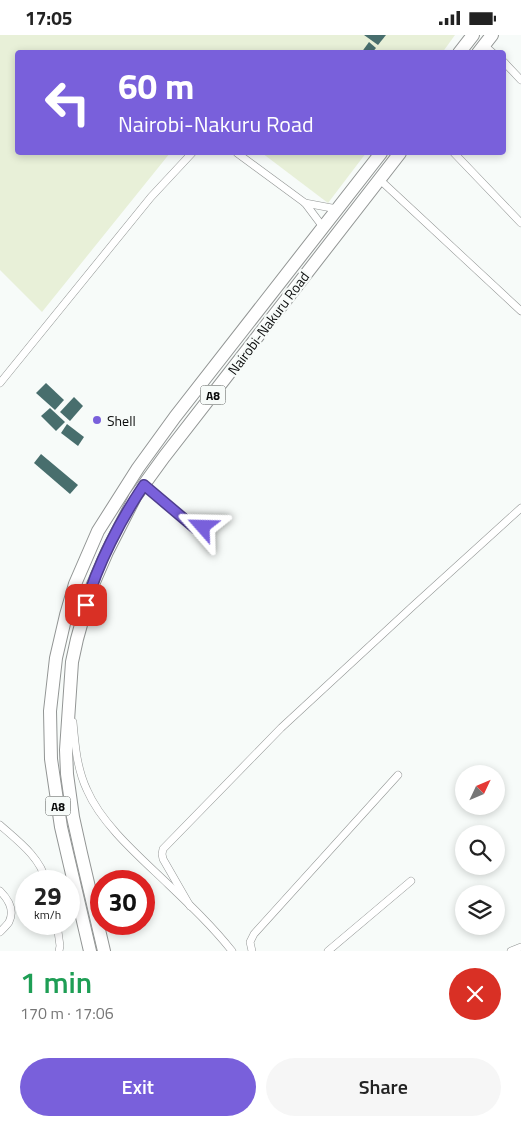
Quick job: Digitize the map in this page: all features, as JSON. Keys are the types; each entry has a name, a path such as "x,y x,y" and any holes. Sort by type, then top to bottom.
{"highway":[{"path":"461,50 473,35"},
{"name":"A8","path":"90,951 61,827 51,759 50,711 56,658 75,583 98,531 138,468 175,417 379,155"},
{"name":"Nairobi-Nakuru Road","path":"72,662 91,589 107,552 135,497 398,155"},
{"name":"A8","path":"72,662 66,750 67,774 79,844 104,951"}],"street":[{"path":"506,64 521,80"},
{"path":"0,383 128,225 168,177 190,155"},
{"path":"240,155 305,203 323,227"},
{"path":"456,155 521,223"},
{"path":"379,179 521,311"},
{"path":"305,203 337,209"},
{"path":"144,485 196,529 200,529 210,521"},
{"path":"190,906 163,859 163,849 281,728 521,508"},
{"path":"72,662 72,709 75,747 86,789 101,814 124,841 190,906 232,951"},
{"path":"252,951 250,942 254,934 398,775"},
{"path":"1,828 30,853 43,870"},
{"path":"328,951 411,881"},
{"path":"0,891 9,902 12,910 9,922 0,932"},
{"path":"59,935 59,951"},
{"path":"510,951 521,947"}],"green space":[{"path":"0,35 455,35 444,50 15,50 15,155 168,155 42,312 0,270"},
{"path":"265,155 364,155 328,203"}],"building":[{"path":"364,35 386,35 378,45"},
{"path":"369,42 376,48 374,50 363,50"},
{"path":"46,383 64,400 55,410 36,393"},
{"path":"74,397 83,406 70,421 60,412"},
{"path":"50,408 65,422 56,431 41,416"},
{"path":"67,424 84,437 78,446 61,433"},
{"path":"41,454 78,485 70,494 34,463"}],"place":[{"name":"Shell","path":"97,420"}],"route":[{"path":"86,605 107,552 135,497 144,485 196,529 203,527"}]}
